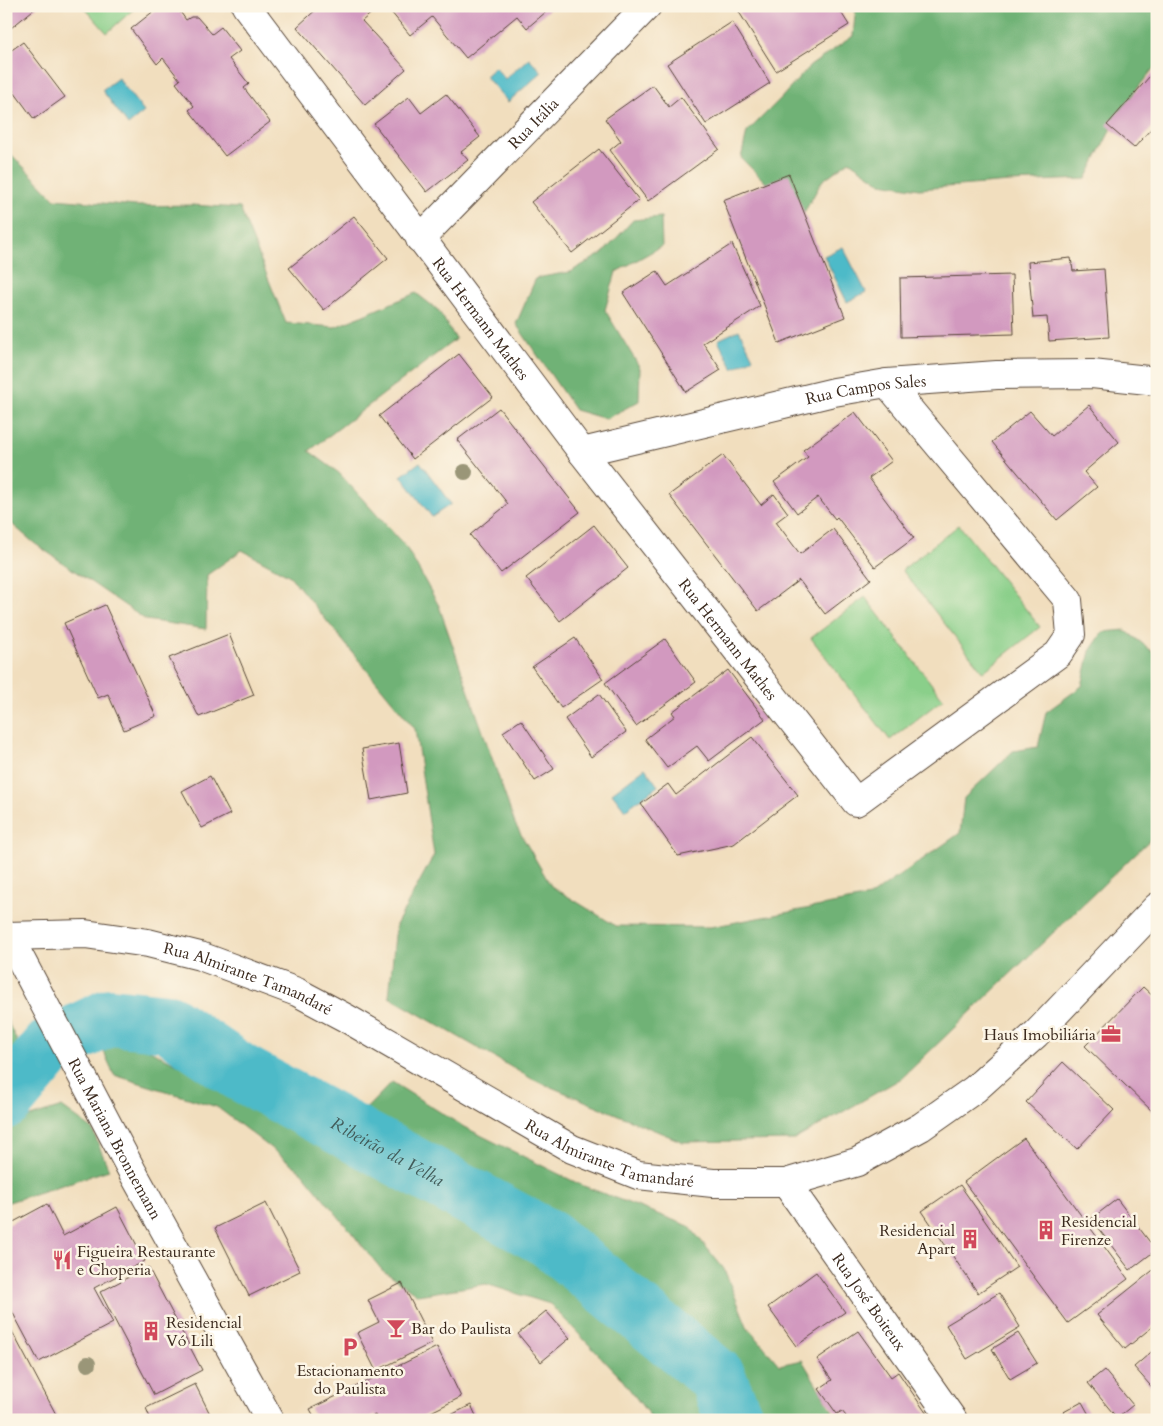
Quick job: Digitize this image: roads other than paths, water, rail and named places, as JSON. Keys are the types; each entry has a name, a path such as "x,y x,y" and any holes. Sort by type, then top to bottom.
{"street":[{"name":"Rua Itália","path":"420,239 647,6"},
{"name":"Rua Hermann Mathes","path":"250,8 420,239 582,452 856,802 1058,654 1071,635 1068,600 887,383"},
{"name":"Rua Campos Sales","path":"582,452 834,392 887,383 997,375 1092,374 1157,381"},
{"name":"Rua Almirante Tamandaré","path":"7,935 85,934 148,943 200,956 297,992 354,1022 572,1149 638,1174 713,1183 786,1183 857,1162 922,1127 975,1089 1036,1034 1157,906"},
{"name":"Rua Mariana Bronnemann","path":"7,935 132,1171 270,1420"},
{"name":"Rua José Boiteux","path":"786,1183 953,1420"}],"water":[{"path":"529,58 542,72 508,102 485,76 495,67 505,79"},
{"path":"118,78 144,112 128,125 102,90"},
{"path":"843,247 866,292 847,302 824,256"},
{"path":"739,330 753,358 733,369 718,340"},
{"path":"420,462 451,504 432,517 401,476"},
{"path":"645,768 658,786 625,810 612,793"}],"waterway":[{"name":"Ribeirão da Velha","path":"6,1100 52,1045 110,1017 168,1023 240,1072 549,1239 717,1377 735,1420"}],"place":[{"name":"Haus Imobiliária","path":"1111,1034"},
{"name":"Residencial Firenze","path":"1046,1230"},
{"name":"Residencial Apart","path":"970,1239"},
{"name":"Figueira Restaurante e Choperia","path":"62,1260"},
{"name":"Bar do Paulista","path":"396,1328"},
{"name":"Residencial Vó Lili","path":"151,1331"},
{"name":"Estacionamento do Paulista","path":"350,1347"}]}
